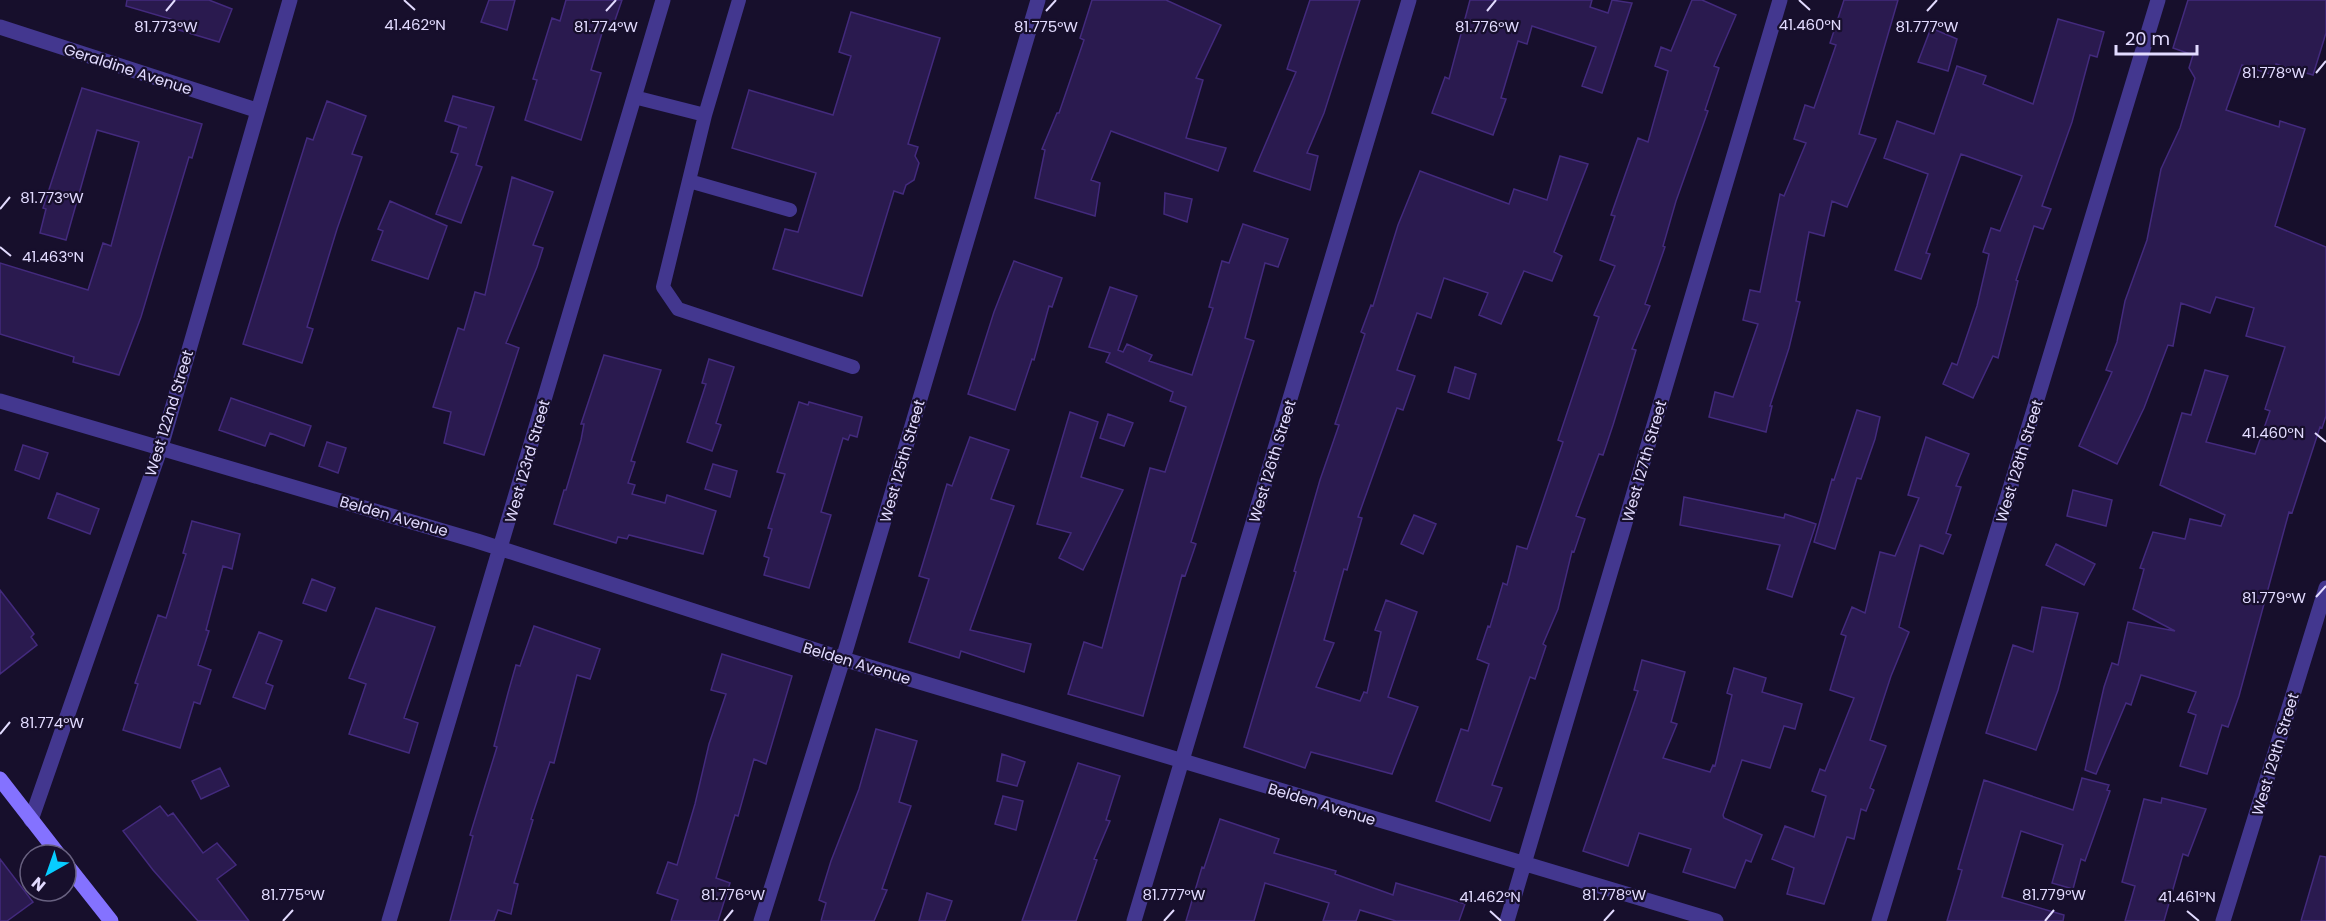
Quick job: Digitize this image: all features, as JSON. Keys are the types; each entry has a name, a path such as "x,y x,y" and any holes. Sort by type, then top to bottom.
{"street":[{"name":"West 122nd Street","path":"31,820 161,447 256,110 290,0"},
{"name":"West 123rd Street","path":"389,921 663,0"},
{"name":"West 125th Street","path":"760,921 843,659 1038,0"},
{"name":"West 126th Street","path":"1134,921 1409,0"},
{"name":"West 127th Street","path":"1507,921 1780,0"},
{"name":"West 128th Street","path":"1879,921 2158,0"},
{"name":"Geraldine Avenue","path":"0,27 256,110"},
{"name":"Belden Avenue","path":"0,401 501,548 843,659 1716,921"},
{"name":"West 129th Street","path":"2223,921 2326,588"},
{"path":"0,778 49,843"},
{"path":"78,879 111,921"}],"lane":[{"path":"739,0 705,116 663,287 678,309 853,367"},
{"path":"634,97 705,116"},
{"path":"689,182 790,210"}],"building":[{"path":"127,0 209,0 232,9 219,42 172,28 174,20 126,6"},
{"path":"489,0 515,0 507,30 481,22"},
{"path":"566,0 622,0 613,26 605,23 591,70 601,73 581,140 525,120 537,80 533,79 552,18 560,21"},
{"path":"1092,0 1166,0 1221,25 1196,78 1203,80 1186,138 1226,148 1218,171 1111,131 1091,180 1100,183 1095,216 1035,198 1045,150 1042,149 1057,113 1059,113 1084,40 1080,38"},
{"path":"1310,0 1360,0 1324,113 1307,153 1318,156 1310,190 1254,171 1296,72 1287,69"},
{"path":"1470,0 1592,0 1590,7 1608,13 1612,0 1632,3 1602,93 1582,86 1596,47 1532,26 1527,44 1518,41 1501,98 1506,99 1493,135 1432,113 1445,77 1449,79"},
{"path":"1692,0 1702,0 1736,15 1714,66 1719,68 1705,110 1708,111 1676,201 1663,246 1665,247 1645,304 1650,306 1632,349 1636,350 1613,425 1603,455 1599,454 1576,516 1585,519 1574,552 1572,551 1558,609 1543,644 1546,646 1535,679 1530,677 1492,785 1502,788 1490,821 1436,801 1461,729 1468,731 1489,664 1477,659 1488,626 1490,627 1503,583 1507,585 1517,546 1527,549 1563,442 1558,440 1599,317 1594,315 1615,266 1600,260 1615,216 1611,215 1638,138 1648,142 1668,71 1655,66 1661,47 1671,51"},
{"path":"1844,0 1898,0 1859,134 1876,139 1847,207 1832,201 1824,236 1809,232 1796,301 1800,302 1789,348 1770,406 1772,406 1766,432 1709,417 1715,392 1733,397 1758,324 1743,320 1750,290 1760,292 1780,194 1784,196 1806,143 1794,139 1805,105 1814,108 1836,45 1830,43"},
{"path":"2188,0 2326,0 2326,33 2313,75 2276,64 2273,75 2242,65 2226,110 2279,127 2280,121 2305,129 2275,226 2326,247 2326,416 2322,428 2320,427 2292,513 2289,512 2239,696 2228,727 2222,725 2207,774 2180,766 2196,715 2188,712 2196,692 2141,675 2131,705 2126,703 2096,774 2085,770 2104,687 2112,663 2118,665 2128,622 2175,631 2133,609 2144,569 2140,568 2153,532 2185,539 2190,519 2221,526 2225,515 2160,485 2182,413 2191,415 2205,370 2228,376 2206,442 2255,454 2270,411 2265,409 2285,347 2246,336 2254,308 2216,297 2210,313 2181,303 2173,346 2168,345 2144,408 2117,464 2079,446 2112,372 2106,370 2117,342 2125,301 2147,240 2161,169 2180,128 2195,78 2189,68 2193,55 2173,48"},
{"path":"851,12 940,38 908,144 918,147 915,156 919,163 914,180 906,185 903,194 894,191 862,296 773,269 785,229 798,232 816,173 732,148 749,90 833,115 851,56 839,52"},
{"path":"2058,19 2104,32 2097,57 2090,55 2072,122 2042,206 2051,209 2043,229 2034,226 2016,280 2018,281 1998,358 1993,356 1973,398 1943,384 1952,363 1957,365 1977,306 1989,254 1983,252 1991,228 2000,231 2022,176 1961,154 1926,253 1930,254 1921,279 1895,270 1928,174 1884,158 1897,121 1934,134 1957,66 1986,76 1983,84 2033,104"},
{"path":"1931,28 1957,39 1948,71 1918,62"},
{"path":"82,88 202,124 192,158 189,157 141,317 119,375 73,362 74,357 0,334 0,263 88,290 103,243 111,246 139,142 97,130 66,240 40,233 46,209 43,208"},
{"path":"453,96 494,107 476,165 482,167 461,223 436,214 458,154 451,152 459,126 467,128 445,121"},
{"path":"327,101 366,116 352,154 362,157 307,327 313,329 302,363 243,344 307,138 313,140"},
{"path":"1560,156 1588,164 1554,252 1562,256 1552,281 1524,271 1501,324 1479,315 1488,293 1444,278 1431,318 1417,313 1397,370 1415,376 1403,410 1397,408 1358,517 1362,518 1347,570 1344,569 1324,640 1334,643 1316,687 1360,701 1364,692 1367,693 1381,632 1375,630 1386,600 1417,612 1388,697 1418,707 1392,774 1311,752 1305,768 1244,747 1296,572 1294,571 1320,480 1339,425 1335,424 1365,334 1361,332 1371,305 1373,306 1398,225 1420,171 1509,204 1514,189 1547,200"},
{"path":"512,177 553,192 533,245 543,248 506,343 519,348 484,455 444,443 451,412 433,407 458,328 464,330 475,292 485,295"},
{"path":"1165,193 1192,199 1187,222 1164,214"},
{"path":"390,201 447,226 428,279 372,260 383,231 378,229"},
{"path":"1243,224 1288,239 1278,267 1265,263 1245,338 1254,341 1191,542 1196,544 1185,576 1182,575 1143,716 1068,694 1084,642 1102,648 1150,468 1165,472 1186,407 1170,401 1173,392 1106,362 1110,353 1089,347 1110,287 1137,296 1118,350 1123,352 1127,344 1152,355 1149,361 1192,375 1213,308 1209,307 1222,261 1229,263"},
{"path":"1014,261 1062,278 1052,307 1049,306 1034,360 1032,359 1015,410 968,394 994,312"},
{"path":"604,355 661,370 631,461 635,462 628,483 635,485 632,494 665,503 667,495 716,511 703,554 629,535 627,539 618,537 616,543 554,524 581,440 584,424 581,424"},
{"path":"709,359 734,367 716,423 721,425 712,451 687,442 706,384 702,383"},
{"path":"1455,367 1476,374 1469,399 1448,392"},
{"path":"231,398 311,426 304,446 270,433 265,446 219,430"},
{"path":"799,402 808,405 809,402 862,417 857,437 850,435 848,440 843,438 821,512 831,515 809,588 764,575 769,558 764,556 772,529 768,528 785,474 777,472"},
{"path":"1857,410 1880,417 1875,439 1861,479 1857,478 1835,549 1814,542 1832,479 1834,480"},
{"path":"1070,412 1098,422 1081,477 1123,490 1083,570 1059,558 1071,533 1037,524"},
{"path":"1108,414 1133,423 1124,446 1100,438"},
{"path":"970,437 1009,450 991,499 1014,506 970,630 1031,644 1024,672 961,651 959,658 909,642 929,579 919,576 947,484 952,486"},
{"path":"1926,437 1969,454 1956,486 1961,487 1946,533 1951,535 1943,554 1920,545 1899,627 1909,632 1891,676 1870,740 1886,746 1870,788 1874,790 1866,811 1861,809 1854,839 1847,837 1824,904 1787,894 1794,868 1772,859 1785,826 1814,837 1826,796 1812,791 1820,769 1825,771 1854,698 1830,690 1846,636 1841,634 1852,607 1865,613 1880,552 1895,556 1919,498 1908,495"},
{"path":"327,442 346,448 338,473 319,466"},
{"path":"23,445 48,453 39,479 15,470"},
{"path":"713,464 737,471 730,497 705,489"},
{"path":"2073,490 2112,500 2106,526 2067,516"},
{"path":"57,493 99,509 90,534 48,518"},
{"path":"1684,497 1784,518 1785,514 1816,524 1792,597 1767,589 1780,545 1680,525"},
{"path":"1414,515 1436,524 1423,554 1401,544"},
{"path":"192,521 240,534 232,569 223,566 206,630 209,631 198,665 211,670 200,704 194,702 180,748 123,730 138,684 135,683 158,615 166,618 186,554 183,553"},
{"path":"2056,544 2095,564 2084,585 2046,565"},
{"path":"312,579 335,588 326,611 303,603"},
{"path":"0,590 34,634 31,637 37,645 0,674"},
{"path":"2042,607 2078,613 2058,690 2036,750 1986,733 2013,645 2033,652"},
{"path":"376,608 435,627 404,718 418,723 409,753 349,734 366,684 349,678"},
{"path":"534,626 600,649 590,679 577,675 554,763 550,762 531,819 533,820 514,883 518,884 511,914 498,910 494,921 450,921 473,836 470,835 497,747 494,746 508,693 516,665 520,666"},
{"path":"259,632 282,641 266,683 273,686 265,709 233,697"},
{"path":"722,654 792,676 766,764 754,759 738,816 735,815 716,878 730,883 718,921 671,921 678,900 657,893 668,862 677,865 695,804 709,744 726,694 711,690"},
{"path":"1642,660 1685,672 1671,722 1677,724 1663,758 1710,772 1713,765 1715,766 1732,695 1727,693 1734,668 1766,678 1762,692 1802,704 1795,729 1784,726 1770,768 1742,760 1723,815 1724,818 1762,835 1751,862 1746,860 1735,888 1683,872 1691,849 1639,833 1628,866 1583,851 1638,691 1634,690"},
{"path":"876,729 917,741 899,802 911,806 882,889 887,890 874,921 821,921 826,903 819,900 831,861 859,789"},
{"path":"1002,754 1025,762 1017,786 997,781"},
{"path":"1078,763 1120,776 1106,820 1110,821 1094,859 1097,860 1076,921 1022,921"},
{"path":"220,768 229,786 201,799 192,781"},
{"path":"2082,778 2109,785 2107,790 2110,791 2085,861 2081,859 2073,889 2052,883 2063,845 2021,831 2002,897 2064,915 2063,921 1947,921 1962,870 1958,869 1984,780 2073,810"},
{"path":"1003,796 1023,801 1016,830 995,824"},
{"path":"2162,798 2206,809 2188,856 2183,854 2164,921 2125,921 2135,886 2122,882 2144,799 2161,803"},
{"path":"160,806 168,816 173,813 203,853 217,843 236,865 217,879 249,921 198,921 153,870 123,831"},
{"path":"1220,819 1279,839 1274,853 1336,871 1335,874 1393,895 1396,883 1465,904 1459,921 1396,921 1360,910 1356,921 1323,921 1329,903 1265,883 1254,921 1186,921 1202,867 1204,868"},
{"path":"2320,856 2326,857 2326,921 2301,921"},
{"path":"0,859 18,882 18,903 32,903 7,921 0,921"},
{"path":"927,893 952,901 945,921 919,921"}]}
